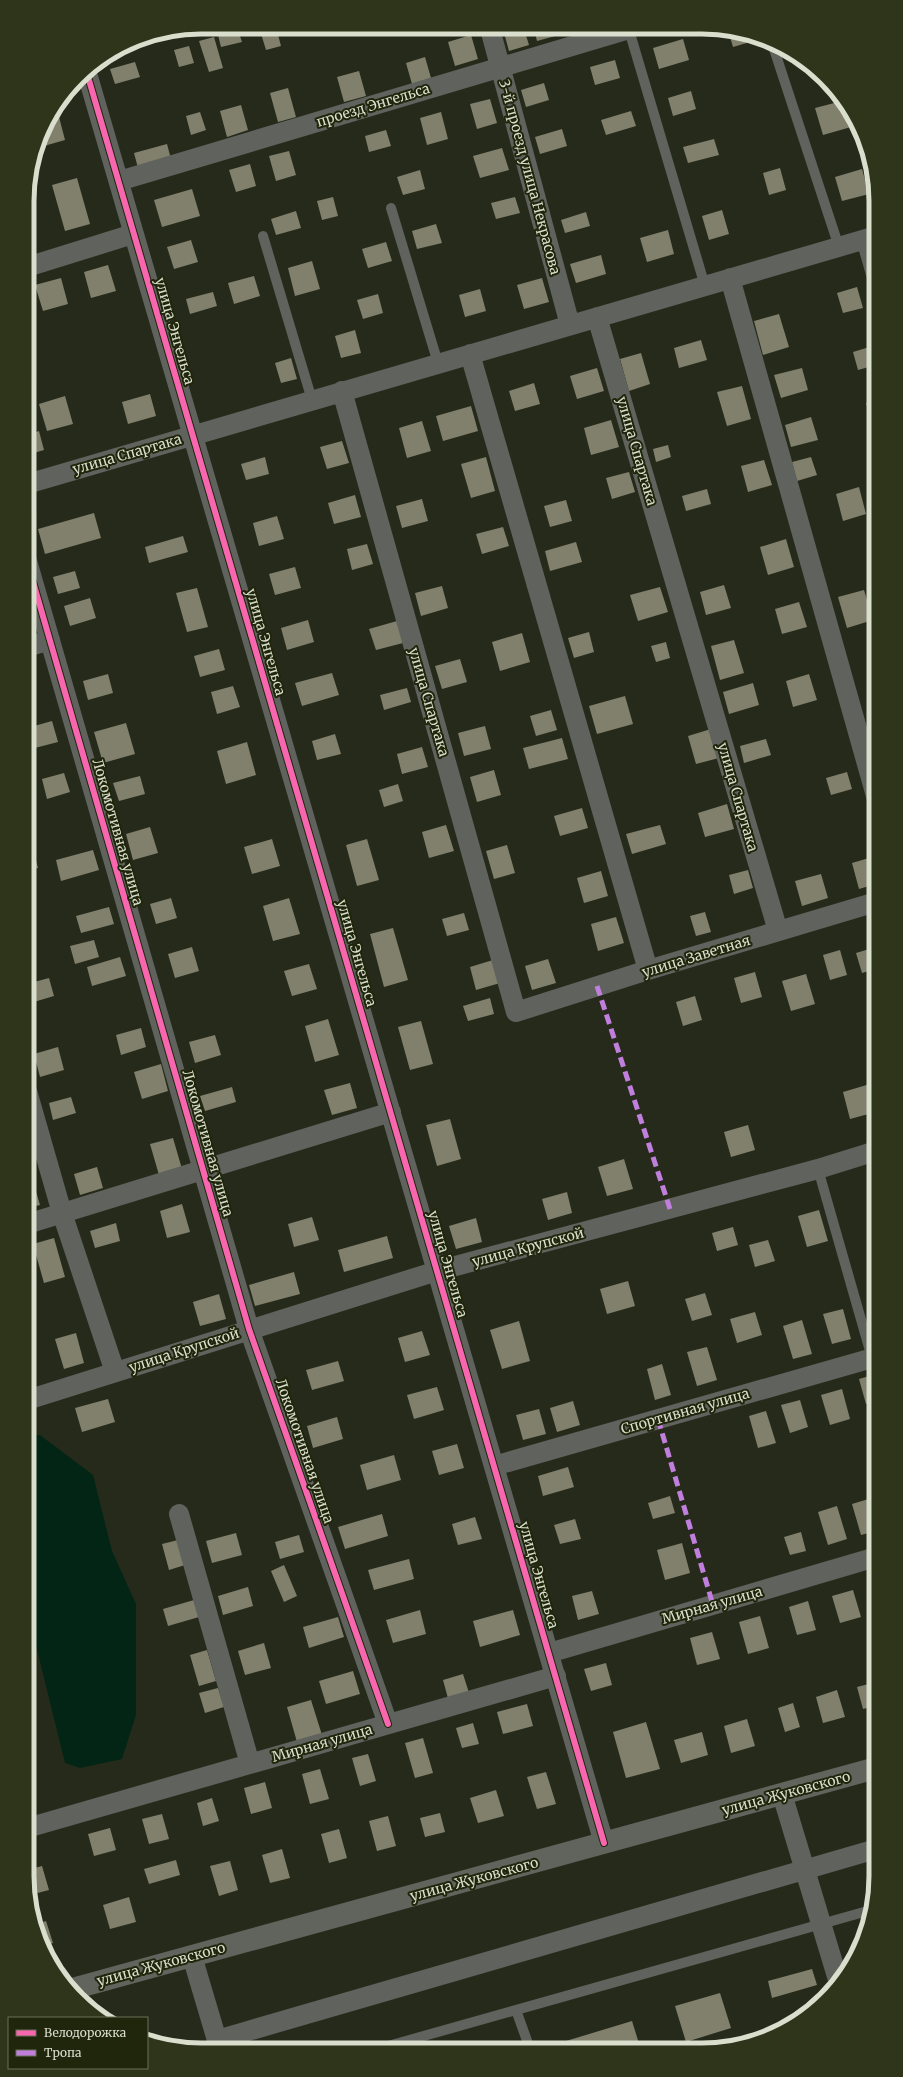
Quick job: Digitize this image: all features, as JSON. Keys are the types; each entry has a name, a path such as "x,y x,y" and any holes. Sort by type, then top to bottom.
{"street":[{"name":"3-й проезд улица Некрасова","path":"491,34 570,325"},
{"name":"проезд Энгельса","path":"119,181 614,34"},
{"name":"улица Энгельса","path":"88,78 604,1843"},
{"path":"34,265 133,234"},
{"name":"улица Спартака","path":"34,482 869,238"},
{"path":"730,278 869,771"},
{"name":"улица Спартака","path":"597,317 778,931"},
{"path":"470,354 648,970"},
{"name":"улица Спартака","path":"342,391 516,1012"},
{"name":"Локомотивная улица","path":"34,585 249,1329 388,1724"},
{"path":"34,645 50,640"},
{"name":"улица Заветная","path":"516,1012 648,970 869,904"},
{"path":"34,1222 391,1112"},
{"name":"улица Крупской","path":"34,1115 62,1213 115,1372"},
{"name":"улица Крупской","path":"34,1398 437,1271 818,1169 869,1153"},
{"name":"Спортивная улица","path":"494,1466 869,1358"},
{"path":"180,1514 250,1764"},
{"name":"Мирная улица","path":"549,1653 869,1559"},
{"name":"Мирная улица","path":"34,1826 556,1676"},
{"name":"улица Жуковского","path":"77,1988 869,1770"},
{"path":"782,1794 836,1975"},
{"path":"192,1956 218,2043 869,1851"}],"lane":[{"path":"629,34 705,286"},
{"path":"774,50 839,246"},
{"path":"391,208 438,363"},
{"path":"263,236 312,400"},
{"path":"818,1169 869,1340"},
{"path":"400,2043 865,1912"},
{"path":"516,2010 528,2043"}],"shaded area":[{"path":"34,1435 40,1435 93,1475 112,1551 136,1604 136,1715 122,1759 80,1768 65,1763 34,1637"}],"building":[{"path":"218,34 239,34 242,42 221,47"},
{"path":"261,34 278,34 281,46 266,50"},
{"path":"504,34 526,34 529,45 509,51"},
{"path":"535,34 559,35 537,41"},
{"path":"471,35 478,59 455,66 448,42"},
{"path":"730,36 751,42 733,47"},
{"path":"214,37 223,68 209,72 199,41"},
{"path":"683,39 689,60 659,69 653,48"},
{"path":"189,46 194,63 179,67 174,50"},
{"path":"425,57 431,78 412,84 406,63"},
{"path":"615,60 620,78 595,85 590,67"},
{"path":"135,62 140,77 115,84 110,69"},
{"path":"359,71 366,96 344,102 337,77"},
{"path":"544,83 549,100 526,107 521,90"},
{"path":"288,88 296,117 278,122 270,93"},
{"path":"691,91 696,109 673,116 668,98"},
{"path":"490,99 497,123 477,129 470,104"},
{"path":"837,102 851,127 823,135 815,108"},
{"path":"241,105 248,130 227,137 220,111"},
{"path":"631,111 636,126 606,135 601,120"},
{"path":"200,112 206,130 191,135 186,116"},
{"path":"441,112 448,139 427,145 420,118"},
{"path":"58,114 65,140 44,146 51,127"},
{"path":"562,129 567,146 540,154 535,137"},
{"path":"386,130 391,146 369,152 365,136"},
{"path":"714,139 719,155 688,163 683,147"},
{"path":"167,144 171,159 138,168 134,153"},
{"path":"502,148 509,170 480,178 473,156"},
{"path":"289,151 296,175 276,181 269,156"},
{"path":"250,164 256,186 236,192 229,170"},
{"path":"780,168 786,190 769,195 763,173"},
{"path":"862,169 869,194 842,201 835,177"},
{"path":"420,170 425,189 403,195 397,177"},
{"path":"77,178 90,224 65,231 52,185"},
{"path":"192,189 200,216 162,227 154,200"},
{"path":"333,197 338,216 322,220 317,201"},
{"path":"515,197 520,213 496,219 491,203"},
{"path":"722,210 729,234 709,240 702,216"},
{"path":"296,211 301,228 276,235 271,219"},
{"path":"586,212 590,226 565,233 561,220"},
{"path":"436,224 442,243 417,249 412,231"},
{"path":"668,230 674,254 647,262 640,238"},
{"path":"191,240 198,262 174,269 167,247"},
{"path":"386,242 392,261 368,268 362,249"},
{"path":"601,255 606,274 576,283 570,264"},
{"path":"312,261 320,289 295,296 288,268"},
{"path":"108,265 116,291 91,298 84,272"},
{"path":"254,276 260,296 234,304 228,283"},
{"path":"61,278 68,304 43,311 35,285"},
{"path":"542,278 549,302 524,309 517,285"},
{"path":"857,287 863,308 843,313 837,293"},
{"path":"480,289 486,311 465,317 459,295"},
{"path":"213,292 217,306 190,314 186,299"},
{"path":"378,294 383,313 363,319 357,300"},
{"path":"779,314 789,347 763,355 754,321"},
{"path":"355,330 361,353 341,358 335,336"},
{"path":"701,340 707,360 679,368 674,348"},
{"path":"869,347 869,367 858,370 853,352"},
{"path":"641,353 650,384 629,391 620,359"},
{"path":"291,358 297,379 281,383 275,363"},
{"path":"597,368 604,391 577,399 570,376"},
{"path":"802,368 808,390 781,398 774,375"},
{"path":"534,383 540,404 515,411 509,391"},
{"path":"742,386 751,419 727,426 717,392"},
{"path":"150,394 156,416 128,424 122,402"},
{"path":"65,396 73,424 47,431 39,404"},
{"path":"869,402 869,414 866,403"},
{"path":"471,406 478,431 443,441 436,416"},
{"path":"811,417 818,440 791,447 785,425"},
{"path":"611,420 619,447 591,455 584,428"},
{"path":"422,421 431,451 407,458 399,428"},
{"path":"39,431 44,450 34,453 34,433"},
{"path":"342,441 349,463 327,469 320,447"},
{"path":"668,445 671,457 656,462 653,449"},
{"path":"265,457 269,474 246,480 241,464"},
{"path":"486,457 495,491 471,498 461,464"},
{"path":"811,457 817,475 797,481 792,462"},
{"path":"764,460 772,485 748,492 741,466"},
{"path":"629,472 635,492 612,499 606,478"},
{"path":"859,487 866,514 843,521 836,494"},
{"path":"707,489 711,504 686,511 682,496"},
{"path":"355,495 361,517 334,524 328,503"},
{"path":"422,499 428,521 402,528 396,506"},
{"path":"566,500 572,521 550,527 544,506"},
{"path":"94,513 101,538 45,554 38,529"},
{"path":"277,516 284,539 259,546 253,523"},
{"path":"503,527 509,546 482,554 476,534"},
{"path":"183,536 188,552 149,563 145,547"},
{"path":"786,539 794,567 768,575 760,547"},
{"path":"576,542 582,562 550,571 545,551"},
{"path":"367,544 373,564 352,570 347,549"},
{"path":"295,567 301,588 275,595 269,574"},
{"path":"75,571 80,588 58,594 53,577"},
{"path":"724,585 731,608 706,615 700,592"},
{"path":"442,586 448,608 421,616 415,593"},
{"path":"660,587 668,612 638,621 630,595"},
{"path":"197,588 208,627 187,632 176,593"},
{"path":"864,590 869,607 869,621 847,628 838,597"},
{"path":"90,598 96,618 70,626 64,606"},
{"path":"799,602 807,627 782,634 775,609"},
{"path":"308,620 314,642 287,650 281,628"},
{"path":"397,621 403,643 376,650 369,629"},
{"path":"589,632 594,652 574,658 568,638"},
{"path":"522,633 530,662 500,671 492,642"},
{"path":"734,640 744,673 720,680 711,646"},
{"path":"666,642 670,658 656,662 651,646"},
{"path":"219,649 225,670 200,677 194,656"},
{"path":"460,659 467,682 442,689 435,666"},
{"path":"332,673 339,695 302,706 295,683"},
{"path":"108,674 113,693 88,700 83,681"},
{"path":"809,674 817,700 793,707 786,681"},
{"path":"753,683 759,705 729,714 723,692"},
{"path":"233,686 240,707 217,714 211,692"},
{"path":"407,688 411,702 384,710 380,695"},
{"path":"625,696 633,724 597,734 589,706"},
{"path":"551,710 557,730 536,736 530,716"},
{"path":"52,721 58,742 34,748 34,726"},
{"path":"126,723 135,754 103,763 94,732"},
{"path":"485,726 491,749 464,756 458,733"},
{"path":"711,729 719,758 696,764 688,736"},
{"path":"335,734 341,754 317,760 312,741"},
{"path":"562,738 568,759 529,769 523,748"},
{"path":"766,739 771,755 744,763 740,746"},
{"path":"247,742 256,775 226,784 217,751"},
{"path":"422,747 428,767 402,774 397,754"},
{"path":"494,770 501,795 477,802 470,777"},
{"path":"847,772 852,789 831,795 826,778"},
{"path":"64,773 70,792 47,799 42,779"},
{"path":"140,776 145,794 119,801 113,783"},
{"path":"398,784 403,801 384,807 379,790"},
{"path":"727,804 734,829 705,837 698,813"},
{"path":"582,808 588,828 560,836 554,816"},
{"path":"446,825 454,851 429,858 422,832"},
{"path":"660,825 666,844 632,854 626,834"},
{"path":"150,827 158,853 133,860 126,834"},
{"path":"272,839 280,866 252,874 244,847"},
{"path":"367,839 379,880 357,886 346,845"},
{"path":"507,845 515,873 494,879 486,851"},
{"path":"93,850 99,870 61,881 56,860"},
{"path":"34,853 38,868 34,869"},
{"path":"869,858 869,886 859,889 852,863"},
{"path":"748,870 753,888 734,894 729,875"},
{"path":"601,871 608,896 584,903 577,878"},
{"path":"821,874 828,898 802,906 795,881"},
{"path":"171,898 177,918 156,924 150,904"},
{"path":"289,898 300,934 273,941 263,906"},
{"path":"109,907 114,924 81,933 76,916"},
{"path":"705,912 711,932 696,936 690,916"},
{"path":"464,913 469,930 447,936 442,919"},
{"path":"616,917 624,943 598,951 591,924"},
{"path":"393,928 408,980 384,987 370,934"},
{"path":"94,940 99,957 75,964 70,946"},
{"path":"192,947 199,971 175,978 168,954"},
{"path":"869,949 869,971 862,973 856,953"},
{"path":"840,950 847,975 830,980 823,955"},
{"path":"120,957 126,976 92,986 87,967"},
{"path":"548,959 556,983 532,990 525,966"},
{"path":"493,960 500,983 476,990 470,967"},
{"path":"309,964 317,989 292,996 284,971"},
{"path":"755,972 762,997 741,1003 734,978"},
{"path":"806,974 815,1004 791,1011 782,981"},
{"path":"49,978 54,996 34,1002 34,982"},
{"path":"695,996 702,1020 683,1026 676,1002"},
{"path":"490,998 494,1014 468,1021 463,1006"},
{"path":"328,1019 339,1055 315,1062 305,1026"},
{"path":"421,1021 433,1064 410,1070 398,1027"},
{"path":"141,1028 146,1047 121,1055 116,1035"},
{"path":"215,1035 221,1055 195,1063 189,1042"},
{"path":"58,1047 64,1070 40,1077 34,1054"},
{"path":"161,1064 168,1091 142,1099 134,1072"},
{"path":"350,1083 357,1108 332,1115 324,1090"},
{"path":"869,1084 869,1114 850,1119 843,1092"},
{"path":"232,1087 236,1102 205,1111 200,1096"},
{"path":"71,1097 76,1113 53,1120 49,1103"},
{"path":"450,1119 461,1159 437,1166 426,1125"},
{"path":"748,1125 755,1150 731,1157 724,1132"},
{"path":"173,1138 182,1169 159,1175 150,1144"},
{"path":"624,1159 633,1189 607,1196 598,1167"},
{"path":"97,1167 103,1188 80,1195 74,1174"},
{"path":"34,1185 40,1205 34,1206"},
{"path":"567,1192 572,1213 548,1220 542,1199"},
{"path":"182,1204 190,1232 167,1238 160,1211"},
{"path":"819,1210 828,1241 807,1247 798,1216"},
{"path":"312,1217 319,1240 294,1247 288,1224"},
{"path":"476,1218 482,1242 456,1249 449,1226"},
{"path":"116,1223 120,1241 95,1248 90,1231"},
{"path":"733,1227 738,1245 717,1251 712,1233"},
{"path":"387,1236 393,1258 344,1272 338,1250"},
{"path":"54,1238 65,1277 44,1283 34,1244"},
{"path":"768,1240 775,1261 755,1267 749,1245"},
{"path":"294,1272 300,1294 255,1306 249,1285"},
{"path":"628,1281 635,1306 607,1314 600,1289"},
{"path":"705,1293 712,1315 692,1321 685,1299"},
{"path":"219,1294 226,1319 200,1326 193,1302"},
{"path":"843,1309 851,1339 832,1344 823,1314"},
{"path":"755,1312 762,1335 737,1343 730,1319"},
{"path":"802,1320 812,1354 793,1359 783,1326"},
{"path":"519,1321 530,1361 502,1369 490,1330"},
{"path":"422,1331 430,1355 405,1362 398,1338"},
{"path":"76,1333 84,1363 64,1369 55,1339"},
{"path":"707,1347 717,1380 697,1386 687,1352"},
{"path":"338,1361 344,1381 312,1390 306,1370"},
{"path":"662,1364 671,1395 655,1400 647,1369"},
{"path":"869,1376 869,1403 866,1404 859,1379"},
{"path":"437,1387 444,1410 414,1419 407,1395"},
{"path":"842,1389 850,1419 830,1425 821,1395"},
{"path":"108,1399 115,1422 82,1432 75,1408"},
{"path":"800,1400 808,1427 790,1433 781,1405"},
{"path":"573,1401 580,1425 557,1432 550,1408"},
{"path":"539,1409 546,1434 523,1440 516,1415"},
{"path":"766,1411 776,1443 758,1448 749,1416"},
{"path":"337,1417 343,1439 313,1448 307,1426"},
{"path":"457,1444 464,1468 439,1475 432,1451"},
{"path":"394,1455 401,1480 367,1490 360,1465"},
{"path":"568,1467 574,1487 543,1496 538,1476"},
{"path":"670,1496 675,1513 653,1519 648,1503"},
{"path":"869,1499 869,1533 861,1535 852,1504"},
{"path":"837,1506 847,1539 828,1545 818,1512"},
{"path":"382,1514 388,1536 345,1549 338,1527"},
{"path":"475,1517 482,1539 458,1545 452,1524"},
{"path":"575,1519 581,1539 560,1544 554,1525"},
{"path":"801,1532 806,1551 790,1555 784,1537"},
{"path":"236,1533 242,1555 212,1563 206,1541"},
{"path":"299,1535 304,1552 280,1559 275,1542"},
{"path":"178,1540 185,1565 169,1570 162,1544"},
{"path":"682,1543 690,1573 665,1580 657,1550"},
{"path":"409,1559 414,1579 374,1590 368,1570"},
{"path":"284,1565 297,1596 284,1602 271,1571"},
{"path":"248,1587 253,1606 223,1615 218,1596"},
{"path":"853,1590 861,1617 840,1623 832,1596"},
{"path":"592,1591 599,1614 578,1620 572,1596"},
{"path":"194,1600 199,1617 168,1626 163,1609"},
{"path":"808,1601 816,1630 797,1635 789,1607"},
{"path":"420,1610 426,1634 393,1643 386,1620"},
{"path":"513,1610 520,1635 480,1647 473,1621"},
{"path":"760,1616 769,1648 748,1654 739,1622"},
{"path":"338,1617 344,1637 309,1648 303,1627"},
{"path":"712,1632 720,1659 697,1665 690,1638"},
{"path":"264,1643 271,1668 245,1675 238,1651"},
{"path":"207,1650 216,1681 199,1686 190,1655"},
{"path":"606,1663 612,1685 591,1691 584,1669"},
{"path":"353,1671 360,1694 326,1704 319,1681"},
{"path":"463,1674 470,1696 449,1702 443,1680"},
{"path":"869,1684 869,1708 863,1709 857,1687"},
{"path":"218,1688 224,1707 205,1713 199,1693"},
{"path":"837,1690 845,1717 823,1723 816,1697"},
{"path":"311,1700 322,1735 297,1742 287,1707"},
{"path":"793,1703 800,1727 785,1732 778,1708"},
{"path":"527,1704 533,1726 503,1734 497,1712"},
{"path":"747,1719 755,1746 731,1753 724,1726"},
{"path":"646,1722 660,1769 626,1778 613,1732"},
{"path":"473,1723 479,1744 462,1748 456,1728"},
{"path":"702,1732 708,1755 681,1763 674,1740"},
{"path":"423,1738 433,1773 415,1778 405,1743"},
{"path":"368,1754 376,1781 360,1786 352,1758"},
{"path":"320,1769 329,1799 310,1804 302,1774"},
{"path":"546,1772 556,1804 537,1809 527,1777"},
{"path":"265,1782 272,1808 251,1814 244,1788"},
{"path":"496,1790 504,1816 478,1823 470,1798"},
{"path":"212,1798 219,1821 203,1826 197,1803"},
{"path":"440,1813 445,1832 425,1837 420,1818"},
{"path":"162,1814 169,1839 149,1844 142,1819"},
{"path":"388,1816 396,1846 377,1851 369,1821"},
{"path":"110,1828 116,1850 94,1856 88,1834"},
{"path":"339,1829 347,1858 329,1863 321,1834"},
{"path":"282,1849 290,1878 270,1883 262,1855"},
{"path":"176,1860 180,1875 149,1884 144,1869"},
{"path":"230,1861 238,1890 219,1896 210,1866"},
{"path":"42,1866 49,1890 35,1894 34,1868"},
{"path":"129,1897 136,1922 110,1929 103,1905"},
{"path":"46,1921 53,1943 49,1944 41,1923"},
{"path":"812,1969 817,1985 772,1998 768,1981"},
{"path":"720,1993 731,2028 686,2042 675,2006"},
{"path":"632,2021 639,2043 566,2043 566,2041"}],"marked path":[{"path":"597,986 670,1209"},
{"path":"658,1419 713,1605"}],"cycle path":[{"path":"88,78 604,1843"},
{"path":"34,585 249,1329 388,1724"}]}
